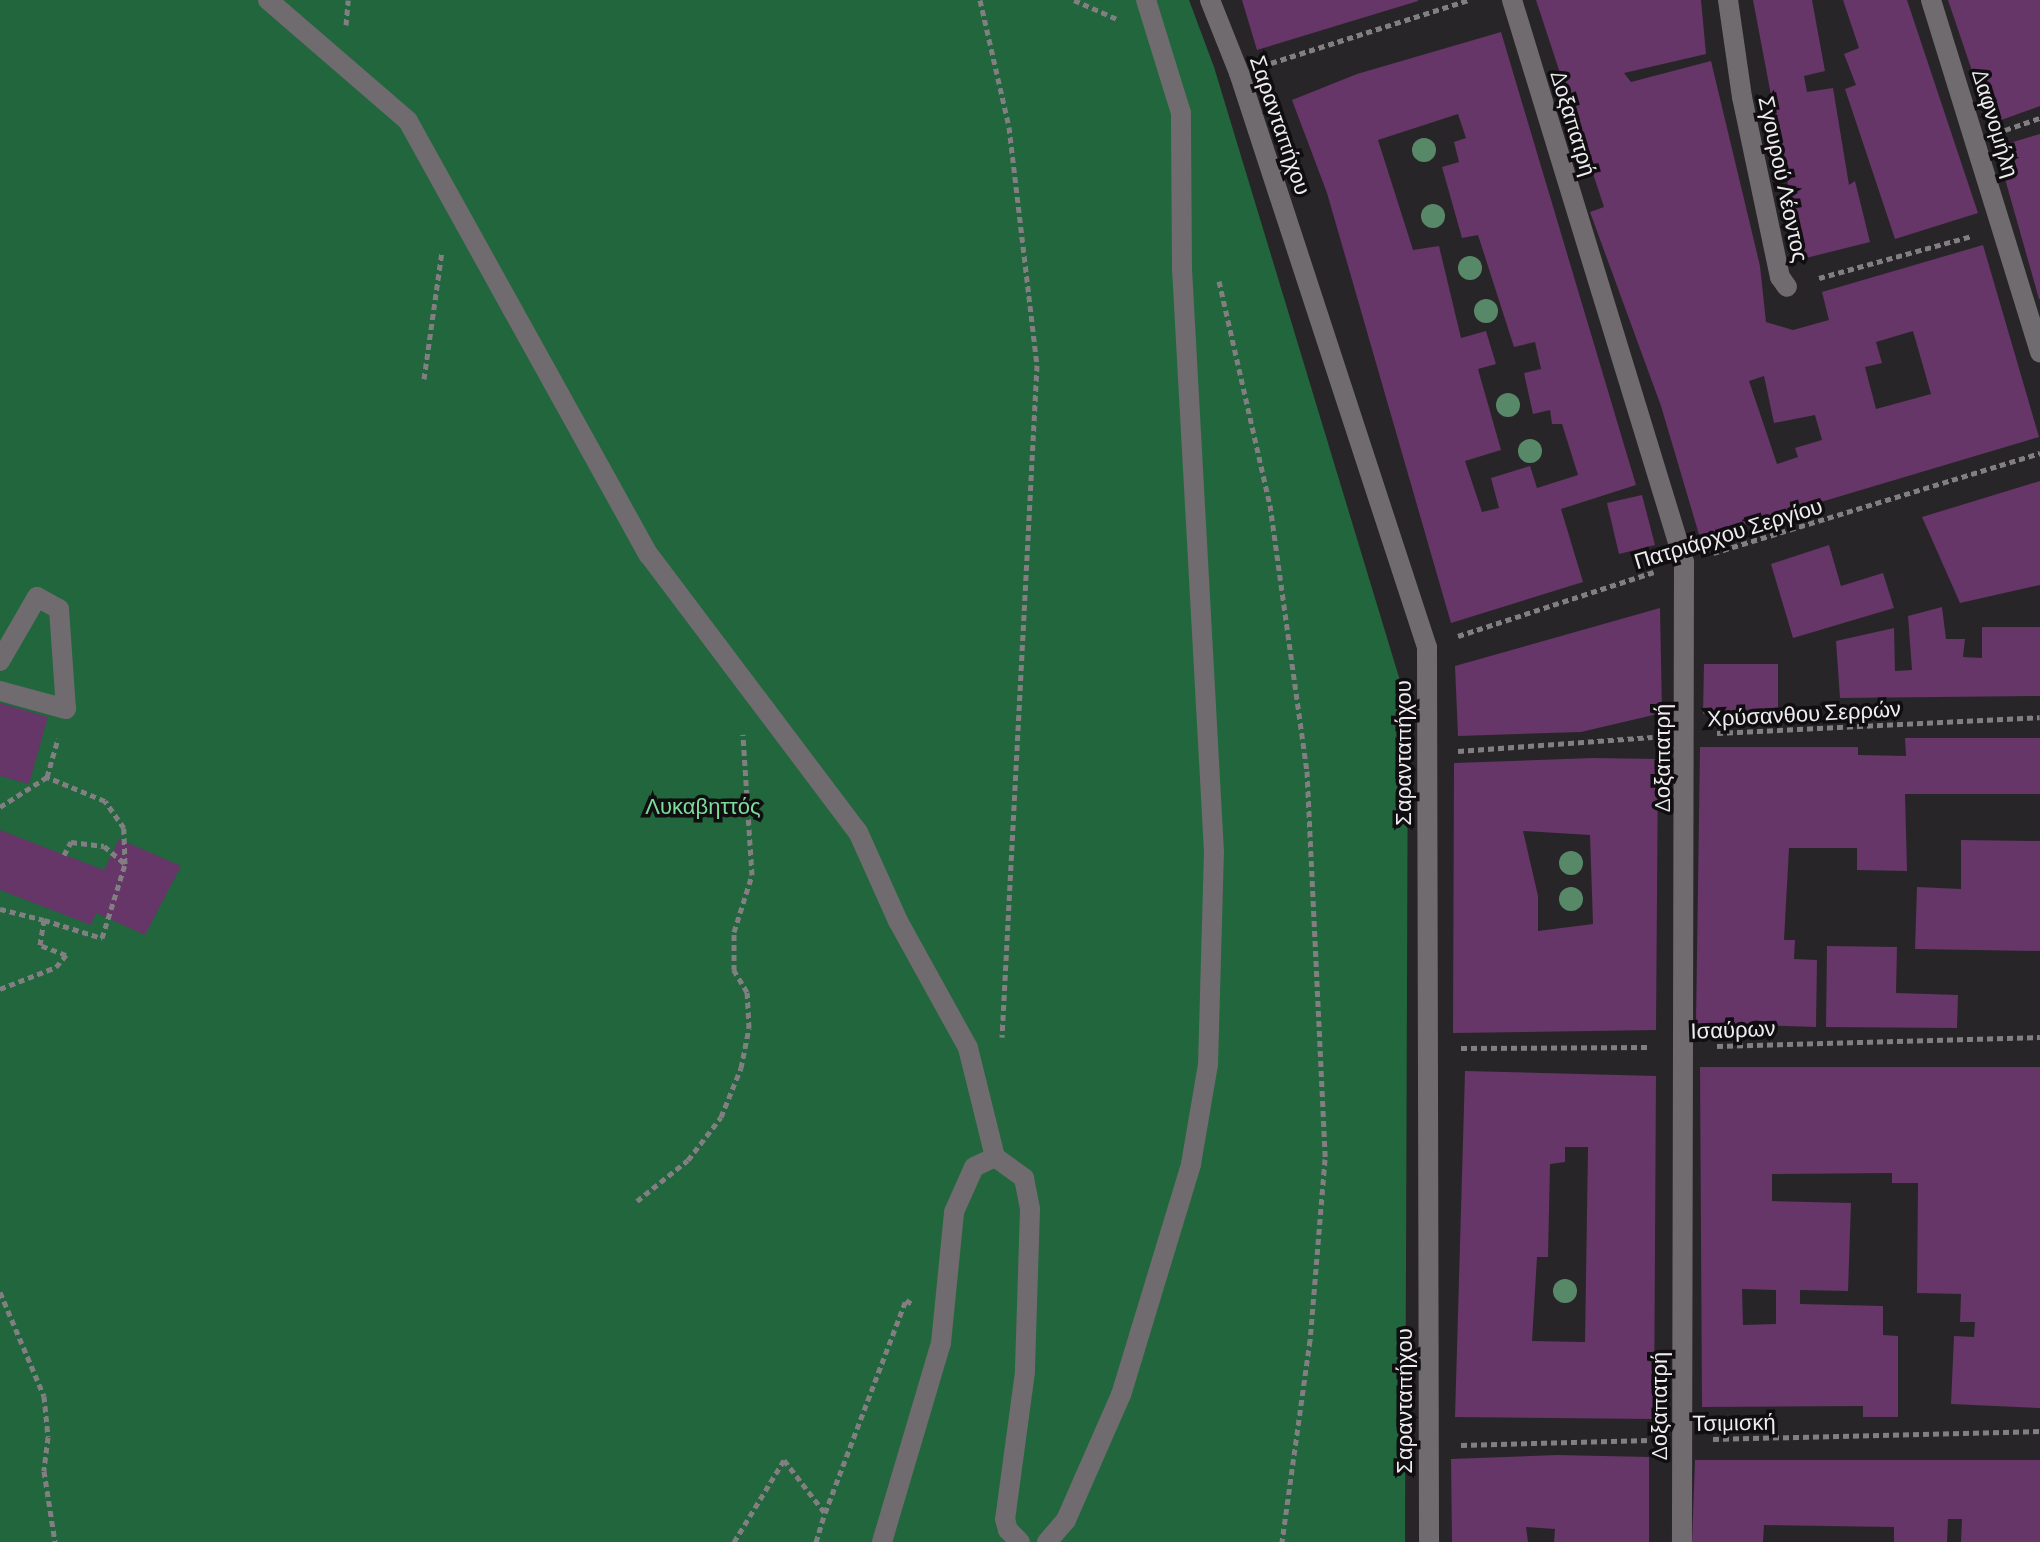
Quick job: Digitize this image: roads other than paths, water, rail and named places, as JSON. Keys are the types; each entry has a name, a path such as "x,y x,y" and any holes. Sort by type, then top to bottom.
{"street":[{"path":"268,0 408,121 649,555 744,685 858,832 898,921 968,1048 995,1157 1024,1178 1030,1209 1025,1372 1005,1519 1008,1530 1020,1542"},
{"path":"1047,1542 1066,1520 1121,1395 1191,1164 1208,1065 1214,852 1182,269 1181,113 1146,0"},
{"name":"Σαρανταπήχου","path":"1210,0 1239,73 1427,647 1429,1542"},
{"name":"Δοξαπατρή","path":"1512,0 1684,562 1687,734 1682,1542"},
{"name":"Σγουρού Λέοντος","path":"1728,0 1742,97 1780,277 1787,287"},
{"name":"Δαφνομήλη","path":"1931,0 2040,353"},
{"path":"0,661 37,597 59,609 66,709 0,691"},
{"path":"882,1542 944,1325 960,1192 974,1167 995,1157"}],"park label":[{"name":"Λυκαβηττός","path":"703,806"}]}
